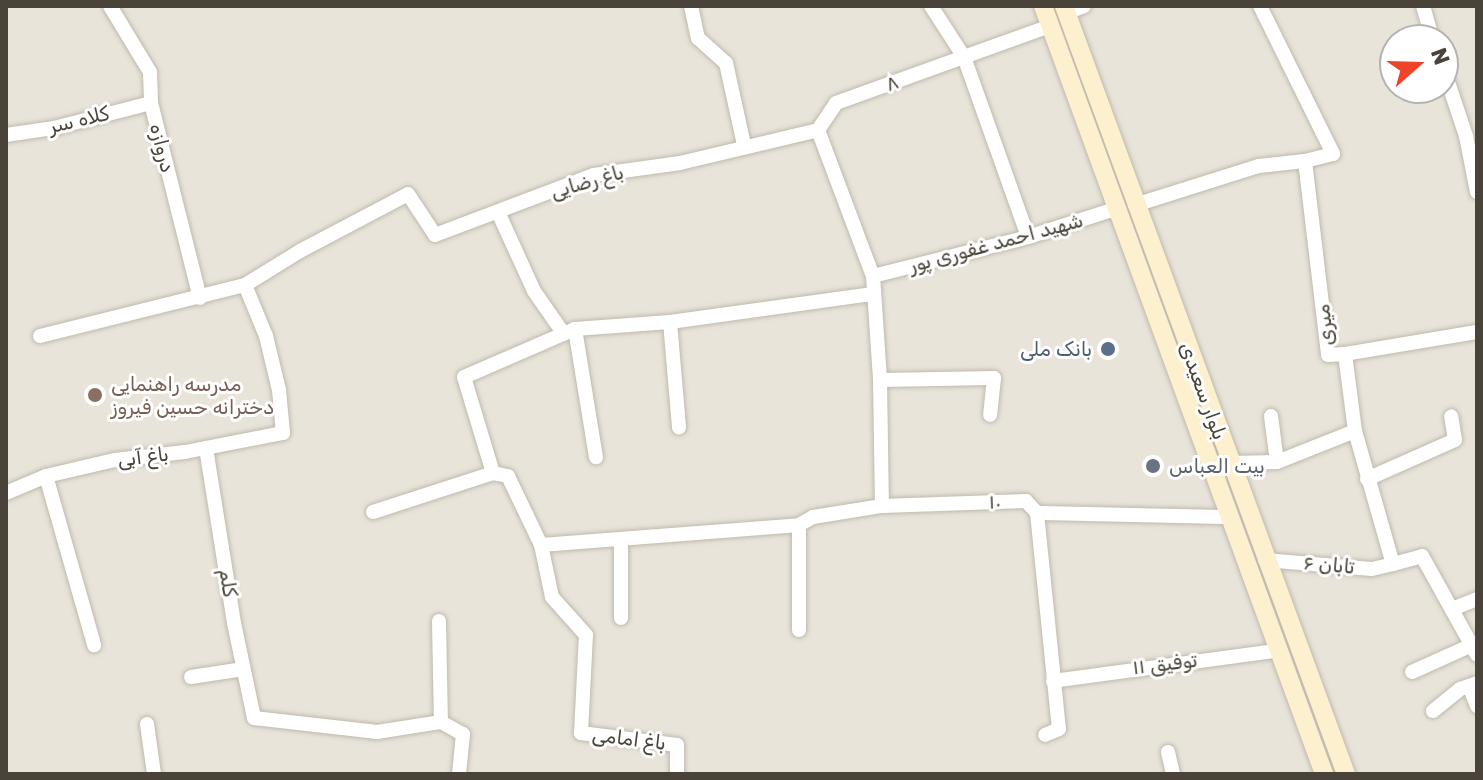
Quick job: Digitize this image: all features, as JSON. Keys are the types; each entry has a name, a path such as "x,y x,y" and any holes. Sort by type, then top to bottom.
{"main road":[{"name":"بلوار سعیدی","path":"1043,6 1102,139 1228,517 1324,774"},
{"name":"بلوار سعیدی","path":"1071,8 1102,139"},
{"name":"بلوار سعیدی","path":"1126,207 1230,463 1346,774"}],"street":[{"name":"دروازه","path":"110,6 150,72 151,103 200,298"},
{"path":"691,6 698,38 726,63 744,145 818,130 873,276 880,380 882,506"},
{"path":"931,6 964,57 1028,237"},
{"path":"1260,6 1333,154 1305,161"},
{"name":"۸","path":"818,130 836,103 1050,26"},
{"name":"کلاه سر","path":"6,135 54,128 72,120 151,103"},
{"path":"1455,104 1466,136 1477,192"},
{"name":"باغ رضایی","path":"245,285 300,251 408,194 435,235 594,175 680,163 744,145"},
{"name":"شهید احمد غفوری پور","path":"873,276 1028,237 1259,166 1305,161"},
{"name":"میری","path":"1305,161 1328,355 1345,354 1355,431 1393,564"},
{"path":"498,212 534,291 570,332 596,457"},
{"path":"40,336 245,285"},
{"name":"باغ آبی","path":"6,493 46,476 115,460 206,448 283,433 279,390 266,336 245,285"},
{"path":"493,473 464,377 570,332 670,322 873,294"},
{"path":"670,322 679,428"},
{"path":"1345,354 1477,332"},
{"path":"880,380 994,378 990,415"},
{"path":"1271,416 1277,462"},
{"path":"1367,479 1455,440 1451,416"},
{"path":"1230,463 1277,462 1355,431"},
{"name":"کلم","path":"206,448 254,718 377,732 441,722"},
{"path":"373,512 493,473 508,476 541,545"},
{"path":"46,476 94,645"},
{"name":"۱۰","path":"541,545 799,525 813,517 882,506 1026,501 1037,513 1228,517"},
{"path":"1037,513 1059,729 1045,735"},
{"path":"799,525 799,630"},
{"path":"621,539 621,618"},
{"name":"باغ امامی","path":"541,545 552,597 586,635 581,733 677,745 677,774"},
{"path":"1393,564 1422,556 1474,650 1412,672"},
{"name":"تابان ۶","path":"1265,560 1372,569 1393,564"},
{"path":"1452,609 1477,599"},
{"path":"439,621 441,722 463,734 459,774"},
{"name":"توفیق ۱۱","path":"1053,681 1276,651"},
{"path":"191,677 243,669"},
{"path":"1433,711 1473,684 1477,706"},
{"path":"147,724 154,774"},
{"path":"1168,752 1173,774"}],"shaded area":[{"path":"6,6 1477,6 1477,774 6,774"}],"place":[{"name":"بانک ملی","path":"1108,349"},
{"name":"مدرسه راهنمایی دخترانه حسین فیروز","path":"95,395"},
{"name":"بیت العباس","path":"1153,466"}]}
